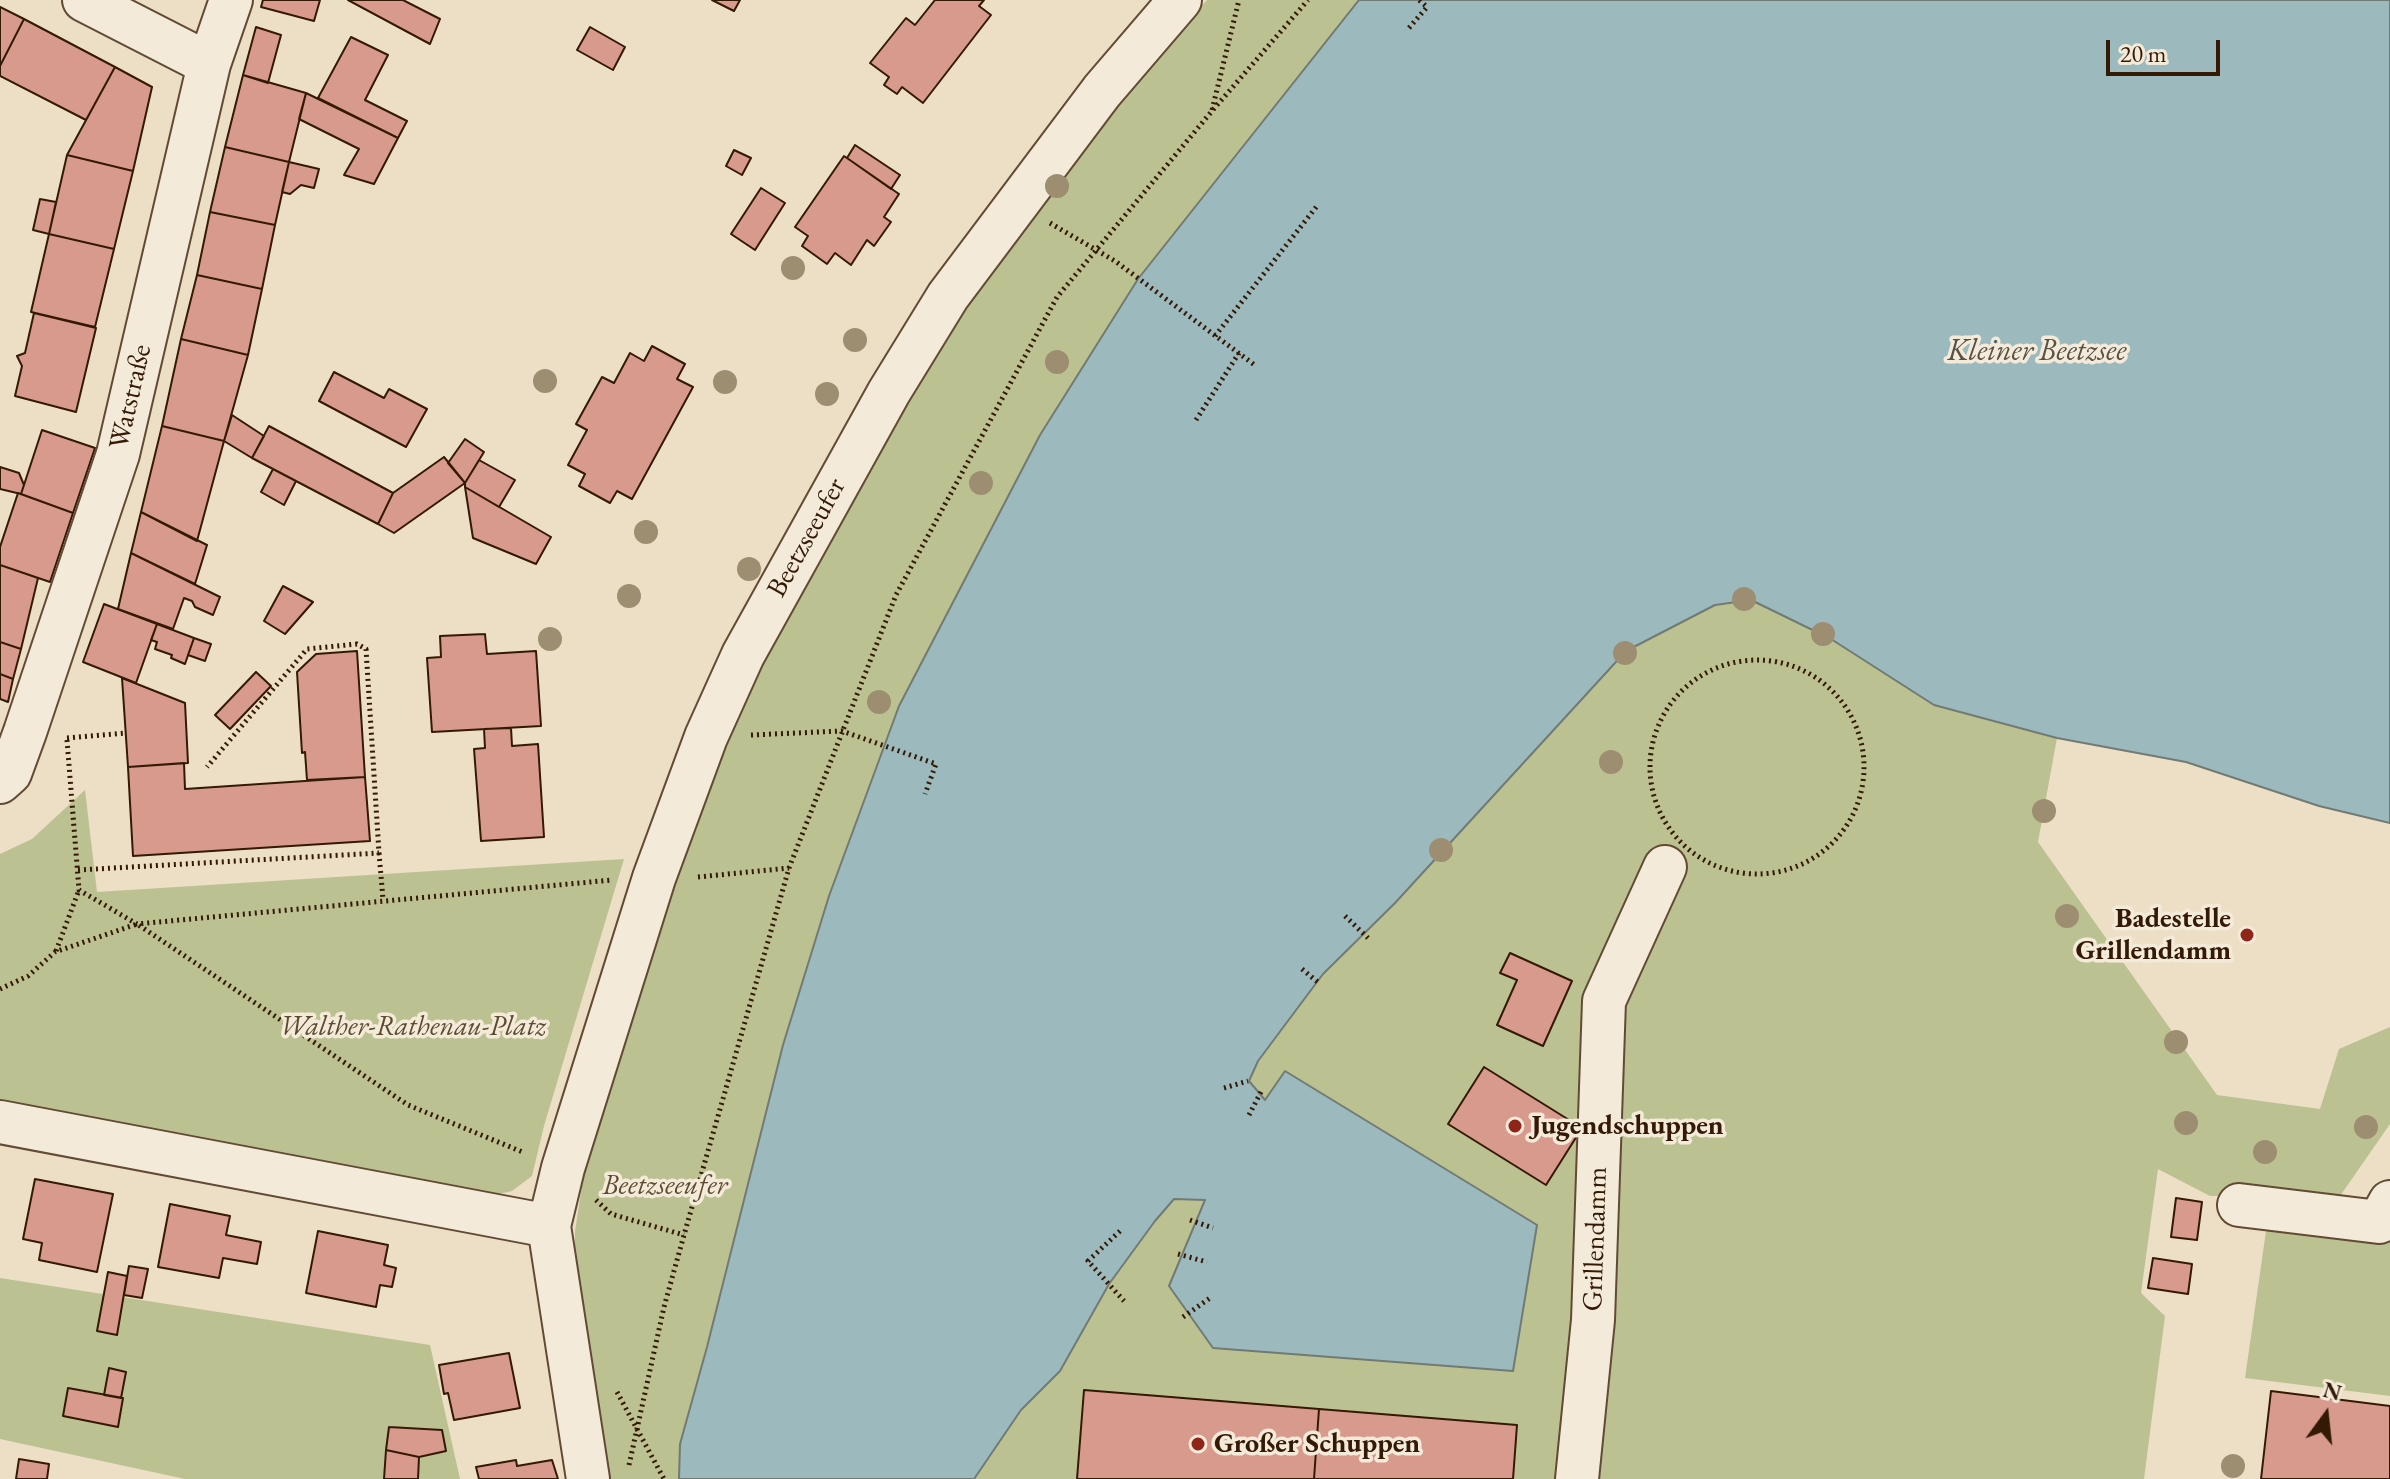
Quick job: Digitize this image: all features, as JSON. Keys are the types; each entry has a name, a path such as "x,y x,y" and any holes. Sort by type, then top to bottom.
{"street":[{"path":"84,0 209,64"},
{"name":"Watstraße","path":"0,782 10,773 25,732 118,454 209,64 231,0"},
{"name":"Beetzseeufer","path":"588,1479 549,1226 551,1163 706,737 743,655 889,392 948,296 1102,91 1180,0"},
{"name":"Grillendamm","path":"1577,1479 1593,1320 1604,1001 1677,859"},
{"path":"0,1122 549,1226"},
{"path":"2239,1205 2379,1222 2390,1202"}],"path":[{"path":"1212,111 1239,0"},
{"path":"626,1479 664,1307 789,868 896,595 1057,297 1308,0"},
{"path":"1409,28 1427,7 1419,0"},
{"path":"1017,203 1097,250 1256,366"},
{"path":"1215,336 1317,206"},
{"path":"1196,420 1239,353"},
{"path":"207,767 307,649 357,644 366,649 383,899"},
{"path":"1739,661 1797,667 1835,692 1854,720 1864,750 1865,780 1859,806 1842,835 1804,865 1772,875 1735,873 1677,859 1654,798 1649,770 1651,748 1663,714 1678,694 1706,672 1739,661"},
{"path":"706,737 842,731 936,764 925,794"},
{"path":"25,732 67,738 126,733"},
{"path":"55,952 79,890 67,738"},
{"path":"78,870 379,853"},
{"path":"0,989 28,976 55,952 137,924 626,878 679,879 789,868"},
{"path":"79,890 137,924 408,1105 551,1163 611,1214 684,1235"},
{"path":"1345,916 1368,938"},
{"path":"1302,969 1320,984"},
{"path":"1224,1088 1248,1081"},
{"path":"1249,1115 1262,1090"},
{"path":"1190,1220 1213,1228"},
{"path":"1120,1231 1088,1261 1124,1301"},
{"path":"1178,1254 1207,1262"},
{"path":"1183,1317 1210,1298"},
{"path":"638,1427 664,1479"}],"green space":[{"name":"Beetzseeufer","path":"1207,0 1359,0 1138,279 1040,435 899,706 829,896 680,1444 679,1479 594,1479 574,1284 575,1231 584,1173 674,872 709,782 764,663 839,519 966,303 1116,106"},
{"path":"1751,600 1831,639 1934,705 2057,738 2038,842 2217,1095 2320,1109 2339,1049 2390,1027 2390,1124 2340,1196 2210,1196 2158,1169 2141,1293 2165,1316 2144,1479 974,1479 1021,1410 1060,1371 1109,1284 1155,1221 1174,1199 1205,1200 1169,1286 1284,1071 1265,1100 1248,1081 1257,1061 1323,974 1395,903 1626,651 1715,605"},
{"name":"Walther-Rathenau-Platz","path":"85,790 97,892 624,859 544,1126 532,1176 512,1191 481,1198 0,1105 0,854 32,839"},
{"path":"2268,1217 2390,1231 2390,1396 2245,1378"},
{"path":"0,1278 430,1345 460,1479 185,1479 0,1439"}],"water":[{"name":"Kleiner Beetzsee","path":"1359,0 2390,0 2390,823 2319,806 2186,762 2057,738 1934,705 1831,639 1751,600 1715,605 1626,651 1395,903 1323,974 1258,1061 1249,1081 1265,1100 1285,1071 1537,1225 1513,1371 1213,1348 1169,1286 1205,1200 1174,1199 1109,1284 1060,1371 1021,1410 974,1479 679,1479 680,1444 783,1045 829,896 899,706 1040,435 1138,279"}],"building":[{"path":"263,0 320,0 314,21 261,7"},
{"path":"348,0 403,0 440,19 430,44"},
{"path":"712,0 740,0 734,11"},
{"path":"935,0 984,0 979,6 991,15 923,103 902,87 897,94 884,85 889,77 870,63 906,18 915,25"},
{"path":"0,7 24,19 0,66"},
{"path":"24,19 115,67 86,120 0,76 0,66"},
{"path":"256,27 281,35 268,83 243,75"},
{"path":"590,27 625,47 613,70 577,50"},
{"path":"351,37 388,55 365,100 407,121 398,138 318,98"},
{"path":"115,67 152,87 133,171 67,155"},
{"path":"243,75 306,93 289,162 225,147"},
{"path":"306,93 398,138 374,184 344,175 359,149 299,119"},
{"path":"855,145 900,175 891,189 847,158"},
{"path":"225,147 289,162 275,225 210,212"},
{"path":"734,150 751,158 742,175 726,166"},
{"path":"67,155 133,171 114,249 49,234"},
{"path":"844,156 899,194 884,217 891,222 874,246 867,240 851,265 835,253 827,264 802,246 808,236 795,227"},
{"path":"289,162 319,169 314,188 301,185 290,194 282,192"},
{"path":"761,188 785,203 755,250 731,234"},
{"path":"40,199 56,202 49,234 33,230"},
{"path":"210,212 275,225 262,289 197,275"},
{"path":"49,234 114,249 95,327 31,312"},
{"path":"197,275 262,289 248,355 181,339"},
{"path":"34,313 96,328 76,412 15,396 22,366 17,356 25,353"},
{"path":"181,339 248,355 224,441 162,426"},
{"path":"652,346 685,364 677,379 693,387 632,499 617,491 610,503 579,486 585,474 568,465 587,430 576,424 602,377 614,383 630,353 644,361"},
{"path":"334,372 384,398 389,389 427,409 406,447 319,401"},
{"path":"232,415 264,436 252,458 224,441"},
{"path":"162,426 224,441 197,541 141,512"},
{"path":"269,426 393,493 378,524 252,458"},
{"path":"42,430 95,448 73,513 21,494"},
{"path":"465,439 484,452 465,483 448,463"},
{"path":"444,457 465,483 394,533 378,524 393,493"},
{"path":"479,460 515,480 499,507 465,487"},
{"path":"0,467 19,473 24,485 21,494 0,489"},
{"path":"273,469 296,481 284,505 261,492"},
{"path":"465,487 551,537 536,564 473,538"},
{"path":"18,493 73,513 50,582 0,565 0,547"},
{"path":"141,512 207,545 195,584 131,553"},
{"path":"131,553 220,597 213,615 184,598 173,629 118,609"},
{"path":"0,565 38,578 21,649 0,642"},
{"path":"283,586 313,602 285,634 264,621"},
{"path":"104,604 157,624 136,683 83,662"},
{"path":"157,624 194,638 185,664 155,649 157,642 151,640"},
{"path":"485,634 487,654 536,651 541,726 432,732 427,658 441,657 440,636"},
{"path":"194,638 211,644 205,661 188,655"},
{"path":"0,642 21,649 13,679 0,674"},
{"path":"357,651 365,777 307,780 305,752 302,753 297,672 316,654"},
{"path":"256,672 271,686 230,729 215,715"},
{"path":"0,674 13,679 8,702 0,699"},
{"path":"122,678 185,703 188,763 128,767"},
{"path":"511,728 512,746 538,744 544,837 481,841 474,749 485,748 484,729"},
{"path":"184,763 185,789 365,777 370,841 133,856 128,767"},
{"path":"1510,953 1572,981 1543,1046 1497,1025 1517,980 1500,973"},
{"name":"Jugendschuppen","path":"1484,1067 1582,1128 1546,1185 1448,1124"},
{"path":"35,1179 113,1194 97,1272 39,1260 42,1243 23,1239"},
{"path":"2176,1198 2202,1202 2197,1240 2171,1237"},
{"path":"170,1204 230,1216 226,1235 261,1242 257,1264 223,1258 219,1278 158,1267"},
{"path":"318,1231 388,1245 384,1265 396,1268 392,1287 380,1285 376,1307 306,1293"},
{"path":"2153,1258 2192,1264 2188,1294 2148,1288"},
{"path":"129,1266 148,1269 142,1298 124,1295"},
{"path":"108,1272 127,1276 117,1335 97,1331"},
{"path":"509,1353 520,1408 454,1420 448,1393 444,1394 439,1365"},
{"path":"109,1368 126,1372 121,1398 104,1395"},
{"path":"68,1388 123,1398 118,1427 63,1416"},
{"name":"Großer Schuppen","path":"1084,1390 1319,1409 1314,1479 1077,1479"},
{"path":"2271,1391 2390,1406 2390,1479 2261,1479"},
{"path":"1319,1409 1517,1425 1513,1479 1314,1479"},
{"path":"389,1427 442,1430 446,1451 419,1457 386,1450"},
{"path":"386,1450 419,1457 418,1479 384,1479"},
{"path":"19,1459 49,1464 47,1479 16,1479"},
{"path":"516,1460 517,1466 552,1460 558,1479 479,1479 476,1467"}],"place":[{"name":"Badestelle Grillendamm","path":"2247,935"},
{"name":"Jugendschuppen","path":"1515,1126"},
{"name":"Großer Schuppen","path":"1198,1444"}]}
